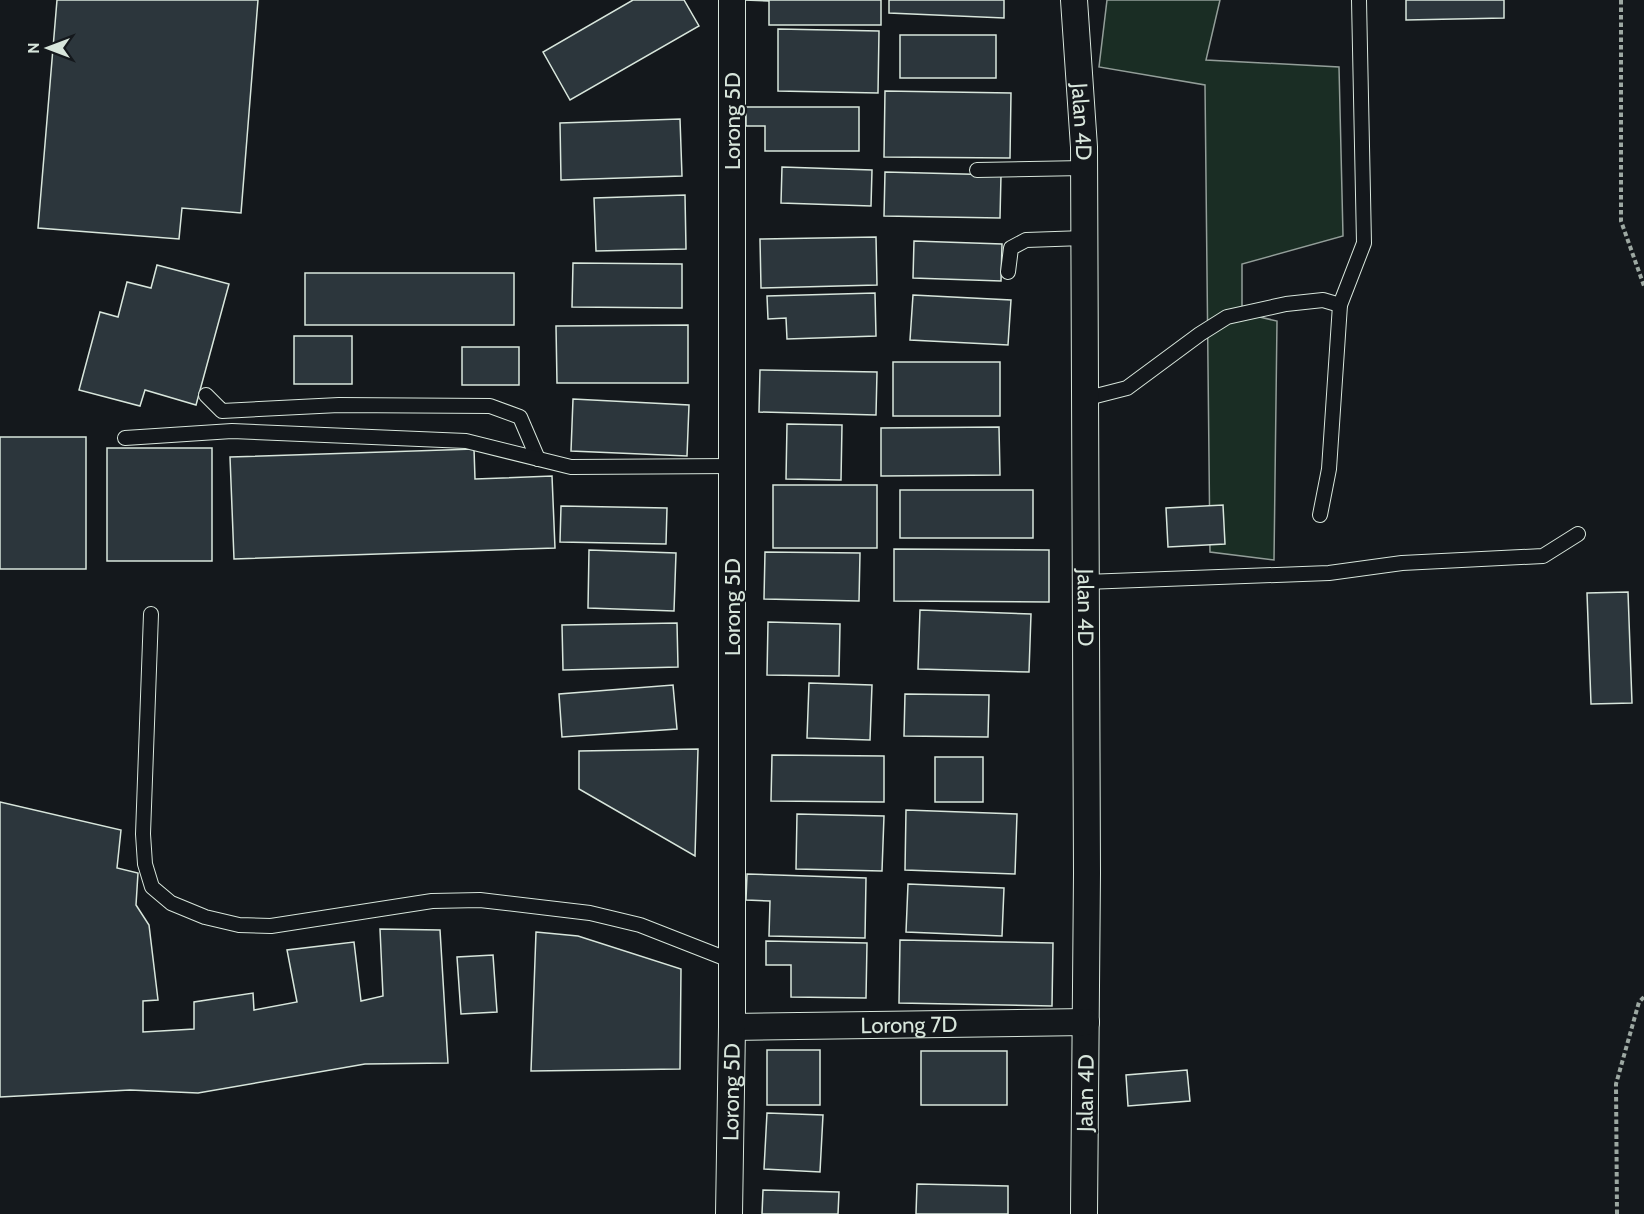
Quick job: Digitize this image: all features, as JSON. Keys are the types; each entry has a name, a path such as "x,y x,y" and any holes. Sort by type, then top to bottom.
{"street":[{"name":"Lorong 5D","path":"729,1214 732,1027 732,0"},
{"name":"Jalan 4D","path":"1074,0 1083,168 1084,238 1086,1022 1084,1214"},
{"name":"Lorong 7D","path":"732,1027 1086,1022"}],"lane":[{"path":"1320,514 1329,469 1341,305 1364,243 1359,0"},
{"path":"977,170 1083,168"},
{"path":"1008,272 1011,248 1026,240 1084,238"},
{"path":"1084,399 1127,388 1227,317 1286,304 1323,300 1341,305"},
{"path":"206,395 222,411 339,405 490,406 520,417 538,459"},
{"path":"125,438 232,431 466,441 571,467 732,466"},
{"path":"1085,582 1329,573 1402,563 1543,556 1578,534"},
{"path":"151,614 143,844 145,864 152,887 171,903 205,917 239,926 271,926 432,901 480,900 590,913 639,926 732,961"}],"path":[{"path":"1621,0 1621,221 1644,286"},
{"path":"1617,1214 1617,1084 1639,1002 1644,997"}],"green space":[{"path":"1107,0 1220,0 1206,60 1339,67 1343,236 1242,264 1242,313 1277,321 1274,560 1210,552 1205,85 1099,67"}],"building":[{"path":"57,0 258,0 241,213 182,208 179,239 38,228"},
{"path":"633,0 684,0 699,26 570,100 543,52"},
{"path":"744,0 881,0 881,25 769,25 769,1"},
{"path":"889,0 1004,0 1004,18 889,13"},
{"path":"1406,0 1504,0 1504,18 1406,20"},
{"path":"778,29 879,31 878,93 778,91"},
{"path":"900,35 996,35 996,78 900,78"},
{"path":"885,91 1011,93 1010,158 884,157"},
{"path":"746,107 859,107 859,151 765,151 765,126 746,126"},
{"path":"680,119 682,176 561,180 560,123"},
{"path":"782,167 872,170 871,206 781,203"},
{"path":"885,172 1001,175 1000,218 884,216"},
{"path":"685,195 686,249 596,251 594,198"},
{"path":"876,237 877,285 761,288 760,239"},
{"path":"914,241 1002,244 1001,281 913,278"},
{"path":"573,263 682,264 682,308 572,307"},
{"path":"157,265 229,284 196,405 145,390 140,406 79,390 100,312 118,317 127,282 151,288"},
{"path":"305,273 514,273 514,325 305,325"},
{"path":"875,293 876,336 787,339 786,318 768,319 767,296"},
{"path":"913,295 1011,300 1008,345 910,340"},
{"path":"688,325 688,383 557,383 556,326"},
{"path":"294,336 352,336 352,384 294,384"},
{"path":"462,347 519,347 519,385 462,385"},
{"path":"893,362 1000,362 1000,416 893,416"},
{"path":"760,370 877,372 876,415 759,412"},
{"path":"573,399 689,405 687,456 571,451"},
{"path":"787,424 842,425 841,480 786,479"},
{"path":"999,427 1000,475 881,476 881,428"},
{"path":"0,437 86,437 86,569 0,569"},
{"path":"107,448 212,448 212,561 107,561"},
{"path":"474,449 475,479 552,476 555,548 234,559 230,457"},
{"path":"773,485 877,485 877,548 773,548"},
{"path":"900,490 1033,490 1033,538 900,538"},
{"path":"1223,505 1225,544 1168,547 1166,508"},
{"path":"561,506 667,508 666,544 560,542"},
{"path":"894,549 1049,550 1049,602 894,601"},
{"path":"589,550 676,553 674,611 588,608"},
{"path":"765,552 860,553 859,601 764,599"},
{"path":"1628,592 1632,703 1591,704 1587,593"},
{"path":"920,610 1031,614 1029,672 918,669"},
{"path":"768,622 840,624 839,676 767,675"},
{"path":"677,623 678,667 563,670 562,625"},
{"path":"809,683 872,685 870,740 807,738"},
{"path":"673,685 677,729 562,737 559,694"},
{"path":"905,694 989,695 988,737 904,736"},
{"path":"698,749 695,856 579,789 579,751"},
{"path":"772,755 884,756 884,802 771,801"},
{"path":"935,757 983,757 983,802 935,802"},
{"path":"0,802 121,830 117,868 138,873 136,905 149,925 158,1000 143,1001 143,1032 194,1029 194,1002 253,993 254,1010 297,1002 287,950 354,942 361,1001 383,996 380,929 440,930 448,1063 365,1064 198,1093 130,1090 0,1097"},
{"path":"906,810 1017,814 1015,874 905,870"},
{"path":"797,814 884,816 882,871 796,869"},
{"path":"747,874 866,878 865,938 769,936 770,901 746,900"},
{"path":"908,884 1004,888 1002,936 906,932"},
{"path":"536,932 578,936 681,969 680,1069 531,1071"},
{"path":"900,940 1053,943 1052,1006 899,1003"},
{"path":"766,941 867,943 866,998 791,997 791,965 766,965"},
{"path":"493,955 497,1012 461,1014 457,957"},
{"path":"767,1050 820,1050 820,1105 767,1105"},
{"path":"921,1051 1007,1051 1007,1105 921,1105"},
{"path":"1187,1070 1190,1101 1128,1106 1126,1075"},
{"path":"767,1113 823,1115 820,1172 764,1169"},
{"path":"917,1184 1008,1186 1008,1214 916,1214"},
{"path":"763,1190 839,1192 838,1214 762,1214"}]}
